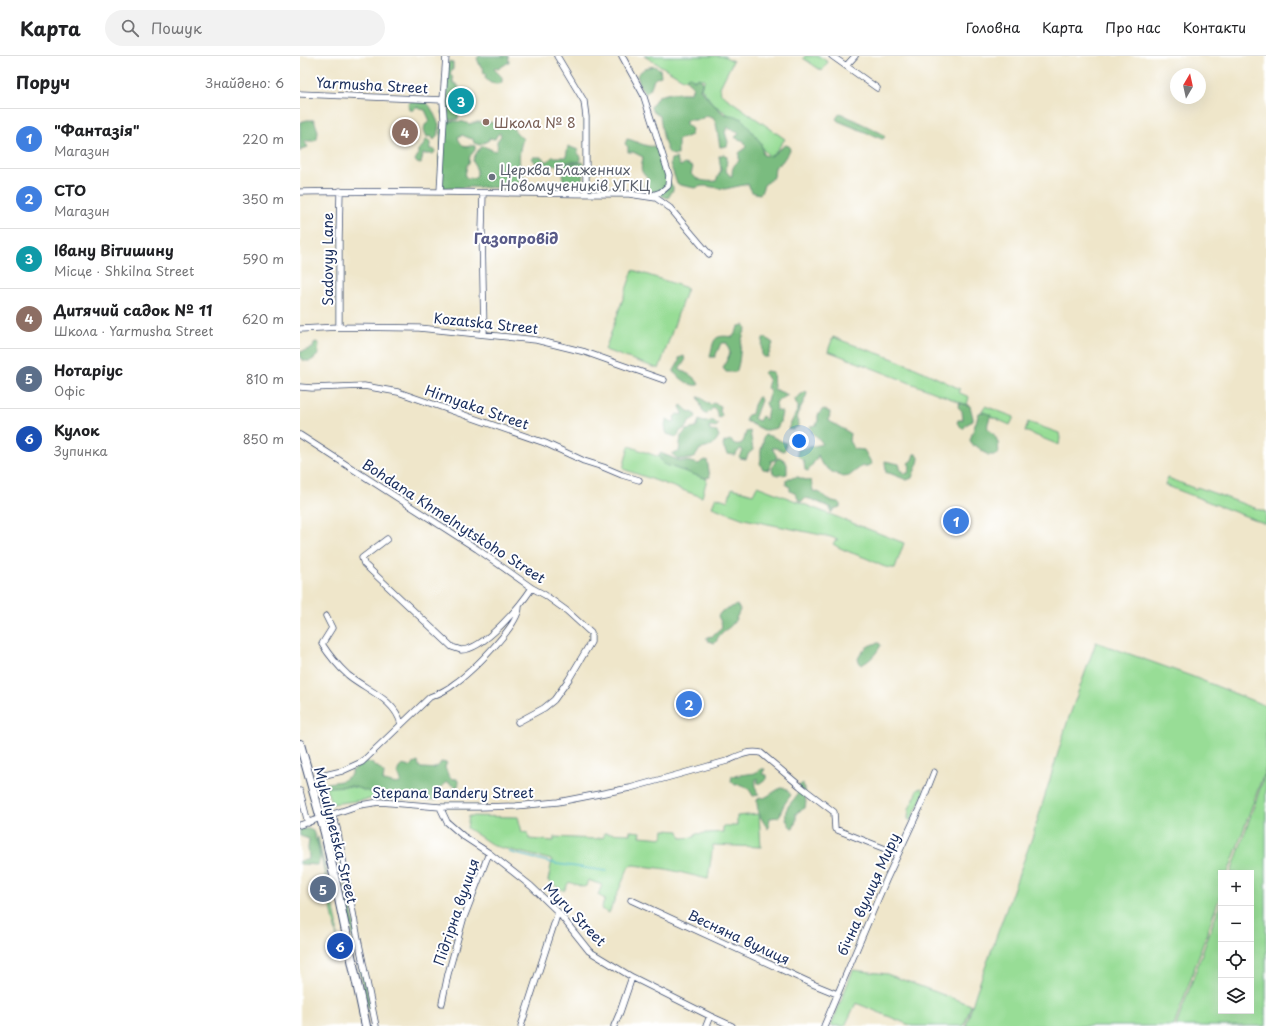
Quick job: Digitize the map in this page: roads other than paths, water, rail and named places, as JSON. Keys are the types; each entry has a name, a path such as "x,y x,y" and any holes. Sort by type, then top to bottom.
{"highway":[{"name":"Mykulynetska Street","path":"300,744 325,833 366,1026"}],"street":[{"path":"440,192 446,56"},
{"path":"558,56 584,101 586,117 586,194"},
{"path":"622,56 643,94 669,175 668,186 661,192 650,196"},
{"path":"832,56 877,88"},
{"path":"846,66 855,56"},
{"name":"Yarmusha Street","path":"300,94 443,100"},
{"path":"300,192 340,191 629,194 650,196 656,198 670,208 709,254"},
{"name":"Sadovyy Lane","path":"339,327 338,240 340,191"},
{"path":"483,193 482,230 484,334"},
{"name":"Kozatska Street","path":"300,329 339,327 420,328 536,340 572,348 664,380"},
{"name":"Hirnyaka Street","path":"300,387 364,386 398,392 545,443 584,461 639,480"},
{"name":"Bohdana Khmelnytskoho Street","path":"300,435 477,549 532,588 545,595 591,633 591,642 585,653 554,700 544,708 518,722"},
{"path":"388,539 362,558 364,564 452,647 461,650 476,646 500,626 519,606 532,588"},
{"path":"321,776 342,771 362,762 430,697 442,692 456,683 486,656 510,628 519,610 519,606"},
{"path":"326,616 332,628 322,644 328,655 348,674 395,710 402,724"},
{"name":"Stepana Bandery Street","path":"300,825 360,805 380,802 440,807 516,806 558,802 630,788 727,761 742,754 755,752 761,753 834,812 835,829 898,854"},
{"name":"бічна вулиця Миру","path":"824,1026 934,772"},
{"path":"300,791 308,823"},
{"name":"Myru Street","path":"440,807 447,822 463,836 489,853 531,886 558,912 589,951 632,977 732,1026"},
{"path":"332,814 338,829 357,934 376,1026"},
{"name":"Підгірна вулиця","path":"442,1003 448,974 463,920 489,853"},
{"name":"Весняна вулиця","path":"631,900 815,986 837,994"},
{"path":"521,1026 558,912"},
{"path":"614,1026 632,977"},
{"path":"706,1026 710,1016"}],"waterway":[{"path":"509,852 557,864 607,871"}],"place":[{"name":"Івану Вітишину","path":"461,101"},
{"name":"Школа № 8","path":"486,122"},
{"name":"Дитячий садок № 11","path":"405,132"},
{"name":"Церква Блаженних Новомучеників УГКЦ","path":"492,177"},
{"name":"\"Фантазія\"","path":"956,521"},
{"name":"СТО","path":"689,704"},
{"name":"Нотаріус","path":"323,889"},
{"name":"Кулок","path":"340,946"}],"district":[{"name":"Газопровід","path":"516,237"}]}
